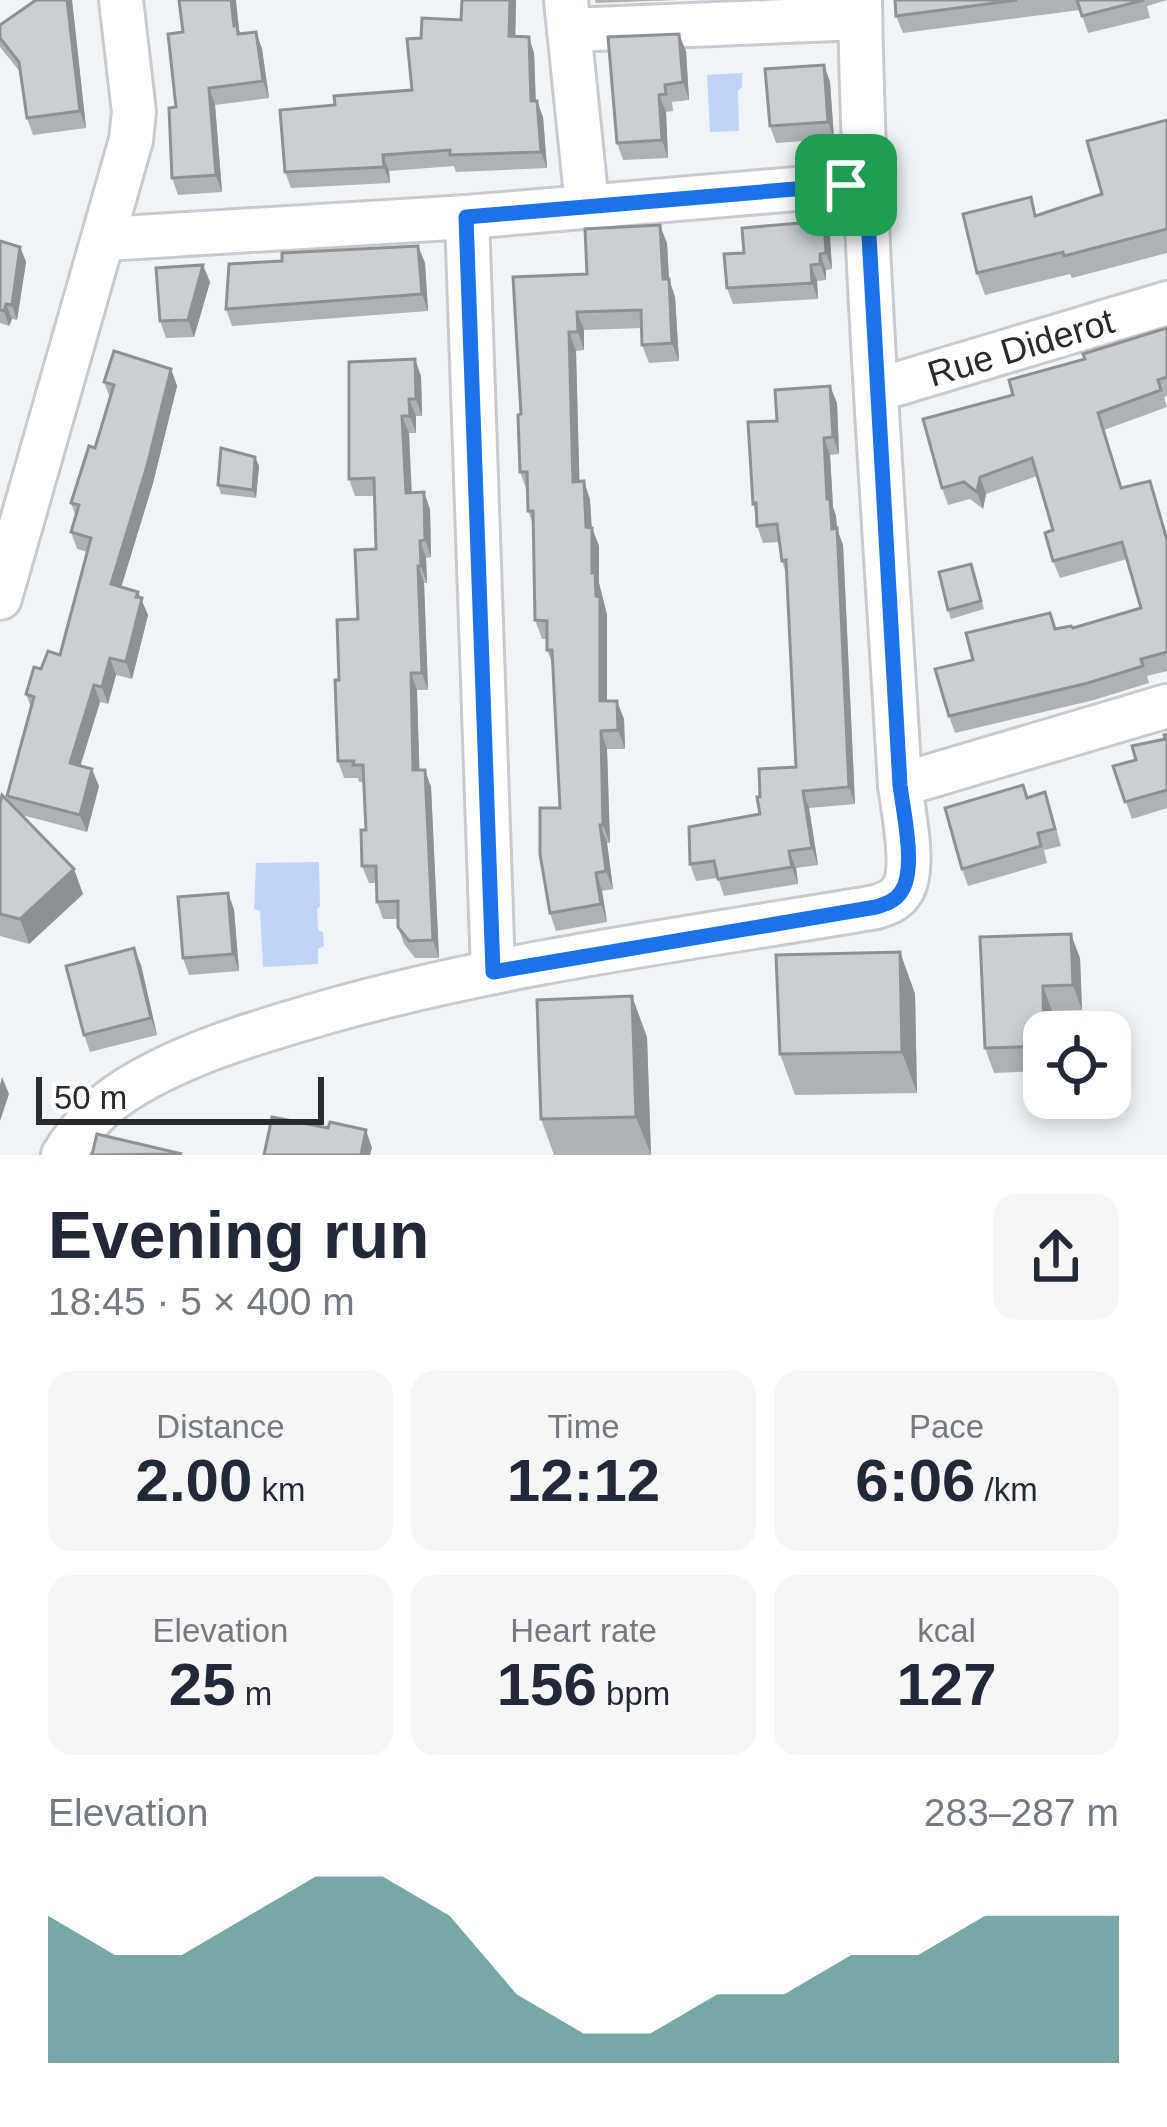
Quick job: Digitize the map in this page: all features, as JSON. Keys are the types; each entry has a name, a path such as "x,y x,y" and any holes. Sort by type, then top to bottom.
{"street":[{"path":"0,598 131,140 134,112 121,0"},
{"path":"63,1155 98,1111 122,1092 198,1055 288,1023 493,972 876,907 900,894 908,867 877,390 860,9 568,15 586,206"},
{"path":"105,239 466,217 866,183"},
{"path":"466,217 493,972"},
{"name":"Rue Diderot","path":"877,390 1167,304"},
{"path":"900,785 1167,706"}],"water":[{"path":"742,73 739,131 710,132 707,75"},
{"path":"319,862 318,930 323,932 324,946 318,949 318,964 263,967 260,911 254,909 256,863"}],"building":[{"path":"36,0 67,0 80,111 27,118 19,62 0,38 0,25"},
{"path":"179,0 231,0 238,34 256,32 263,81 209,88 216,175 172,178 169,108 176,107 168,34 183,32"},
{"path":"462,0 510,0 509,36 529,37 531,101 537,101 541,152 450,155 450,150 383,155 384,167 285,172 280,110 335,105 334,96 412,90 407,39 421,38 422,18 461,20"},
{"path":"895,0 1017,0 896,16"},
{"path":"1077,0 1144,0 1082,16"},
{"path":"679,34 683,82 665,85 666,94 659,95 662,140 617,143 608,37"},
{"path":"824,65 828,122 770,126 765,69"},
{"path":"1167,120 1167,229 977,273 963,214 1031,197 1035,216 1102,194 1087,141"},
{"path":"824,221 826,253 820,254 820,264 811,265 812,283 727,288 724,254 744,253 742,228"},
{"path":"660,225 672,343 642,345 641,310 577,312 578,332 569,332 573,482 584,481 586,527 592,528 592,573 600,597 600,701 617,701 618,730 601,731 600,825 606,871 596,873 601,904 550,913 540,854 540,808 560,808 552,650 547,650 547,621 535,620 533,511 528,511 527,472 520,472 513,277 587,274 585,229"},
{"path":"0,241 20,247 12,305 6,304 4,311 0,310"},
{"path":"418,246 422,294 226,309 229,264 282,261 282,253"},
{"path":"203,265 188,320 160,321 156,268"},
{"path":"1167,328 1167,377 1158,380 1161,390 1098,413 1121,488 1150,481 1167,540 1167,652 1141,659 1143,666 1088,683 949,716 935,669 973,660 966,633 1050,613 1055,629 1073,628 1141,608 1122,542 1053,561 1045,533 1053,530 1032,458 980,477 977,492 964,482 942,488 923,419 1013,395 1009,380 1085,359 1083,354"},
{"path":"114,351 171,369 111,584 138,592 136,597 142,598 126,662 110,658 102,687 94,685 70,763 92,769 80,815 7,796 34,697 26,694 34,667 41,669 48,651 60,655 91,538 71,532 79,505 71,503 89,446 95,448 114,385 104,382"},
{"path":"415,359 416,399 409,399 410,416 402,416 406,493 424,492 425,540 420,541 418,566 422,673 411,673 413,770 425,770 433,940 409,941 398,927 398,901 377,902 376,866 362,866 361,830 366,830 363,765 338,761 335,680 339,680 337,620 358,619 355,550 376,549 374,478 349,479 349,362"},
{"path":"830,386 833,437 824,438 827,499 832,529 837,528 849,787 803,791 812,848 789,851 792,867 718,879 714,861 690,864 689,827 760,814 759,769 796,767 786,560 782,561 777,524 757,526 748,422 777,421 775,390"},
{"path":"221,448 255,457 253,490 218,485"},
{"path":"971,564 981,601 948,610 939,572"},
{"path":"1167,734 1167,790 1125,802 1113,766 1136,760 1132,746 1165,739"},
{"path":"1023,785 1027,798 1045,792 1055,829 1038,833 1041,846 962,869 945,808"},
{"path":"2,795 74,869 20,919 0,914"},
{"path":"228,893 233,954 183,958 178,897"},
{"path":"1071,934 1073,985 1043,986 1043,1011 1023,1011 1023,1047 985,1048 980,937"},
{"path":"134,948 151,1018 84,1035 66,966"},
{"path":"900,952 902,1052 780,1054 776,955"},
{"path":"632,996 636,1117 541,1119 537,1000"},
{"path":"272,1117 366,1130 361,1155 264,1155"},
{"path":"97,1134 182,1154 92,1155"}],"route":[{"path":"866,183 900,785 908,846 906,883 891,902 876,907 493,972 466,217 846,185 866,183"}]}
